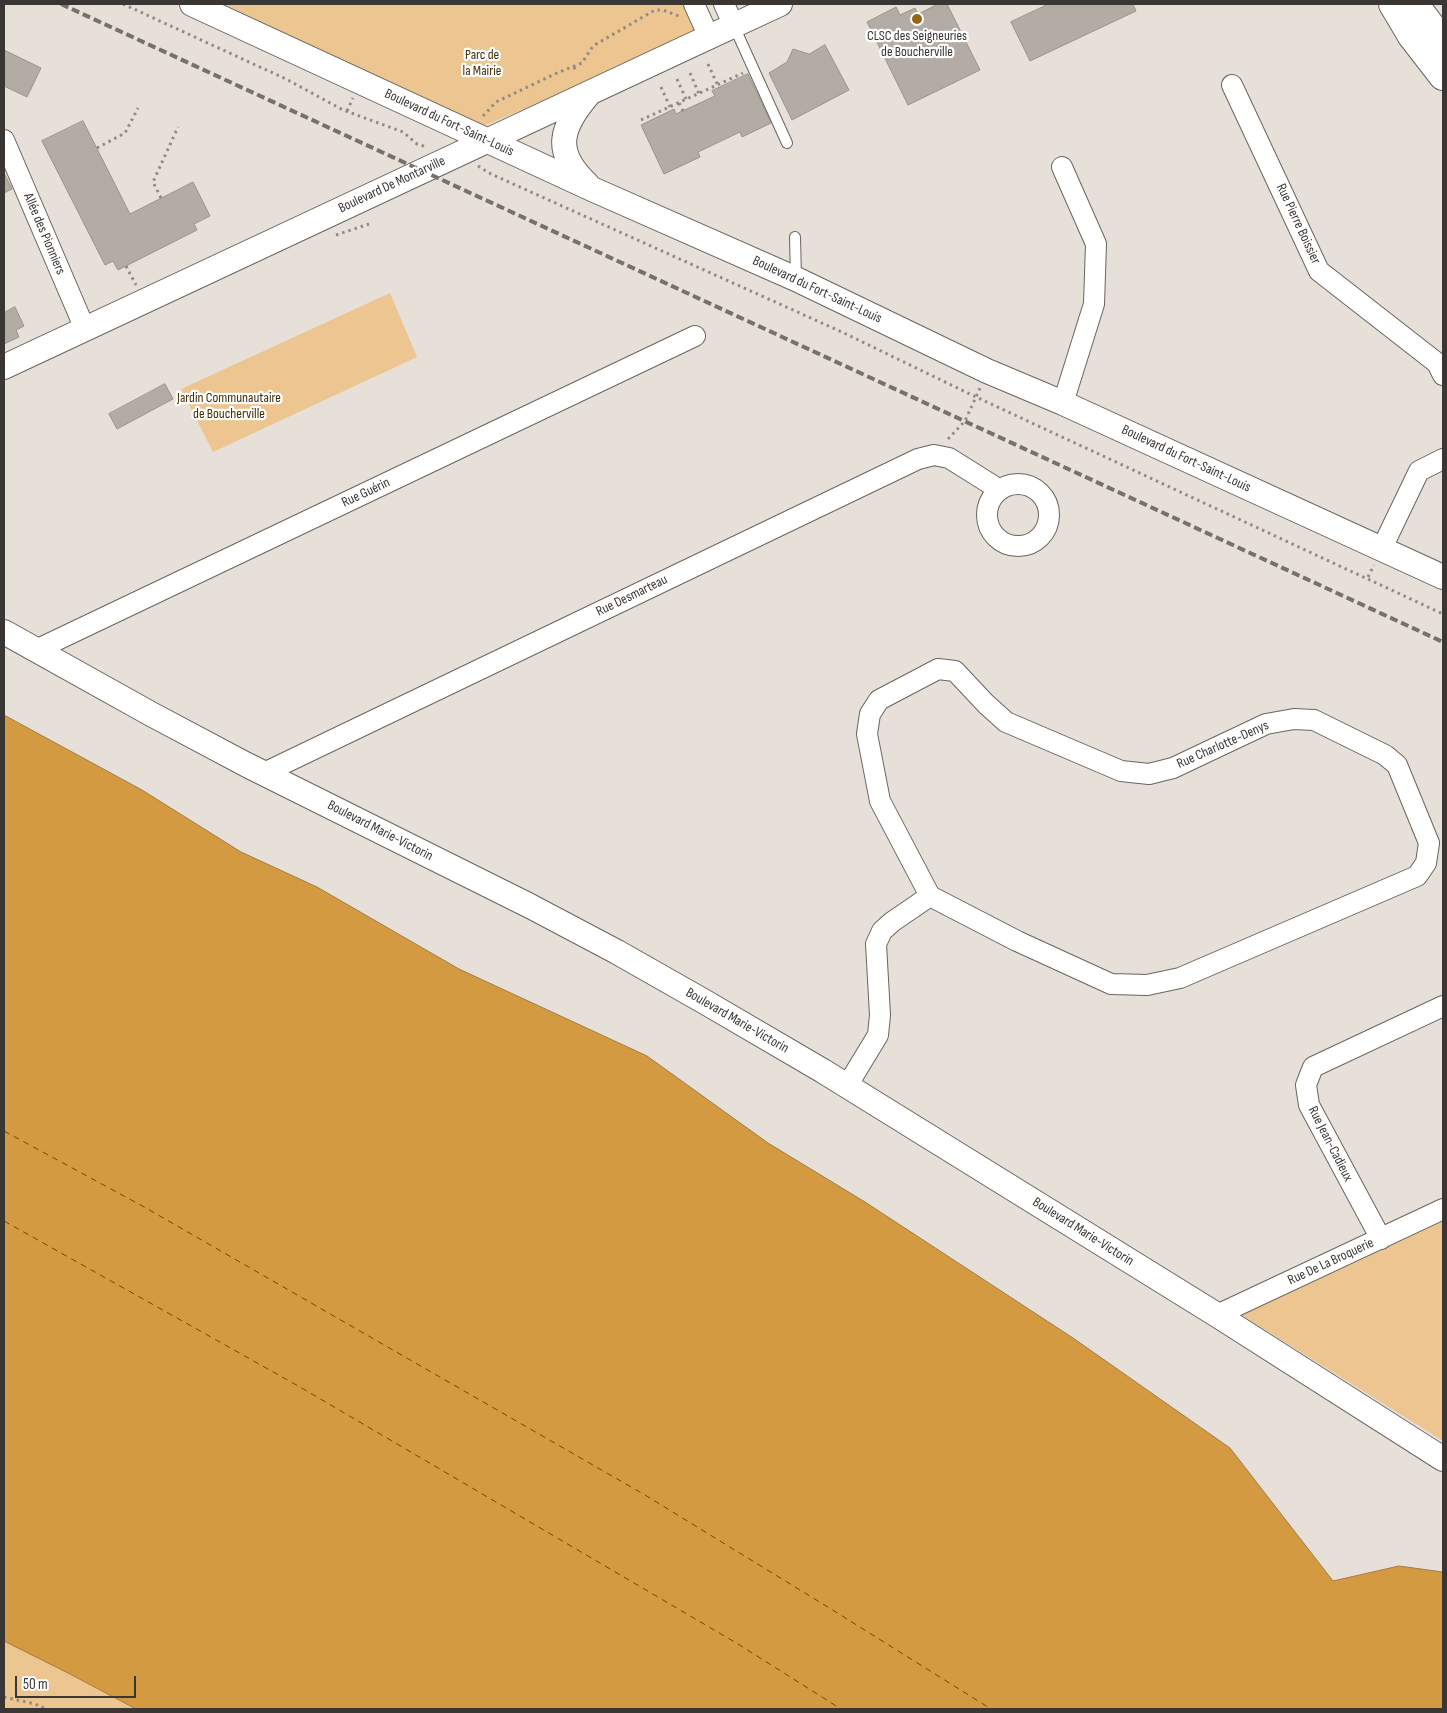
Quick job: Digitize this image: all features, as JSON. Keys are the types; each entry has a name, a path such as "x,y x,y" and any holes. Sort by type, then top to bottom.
{"highway":[{"path":"1393,4 1412,36 1443,76"},
{"path":"1414,4 1443,42"}],"street":[{"name":"Boulevard du Fort-Saint-Louis","path":"192,4 592,189 796,279 987,371 1063,403 1443,577"},
{"path":"724,4 734,26"},
{"name":"Boulevard De Montarville","path":"4,367 408,176 488,141 780,4"},
{"path":"688,11 709,37"},
{"name":"Rue Pierre Boissier","path":"1232,85 1320,271 1437,363 1443,375"},
{"path":"589,93 571,116 564,143 565,154 570,166 592,189"},
{"name":"Allée des Pionniers","path":"4,140 85,329"},
{"path":"1062,167 1096,244 1094,304 1063,403"},
{"name":"Rue Guérin","path":"36,650 695,336"},
{"path":"934,455 949,458 1000,490"},
{"name":"Rue Desmarteau","path":"264,773 909,464 934,455"},
{"path":"1382,548 1419,471 1443,459"},
{"name":"Boulevard Marie-Victorin","path":"4,632 151,714 264,773 609,947 846,1086 1218,1315 1443,1459"},
{"name":"Rue Charlotte-Denys","path":"938,670 955,671 1006,722 1121,771 1149,774 1174,768 1266,724 1294,719 1314,720 1385,755 1397,765 1429,843 1426,863 1417,876 1180,978 1146,985 1111,984 1017,941 930,896 880,801 867,734 870,714 879,700 938,670"},
{"path":"846,1086 878,1035 880,1015 876,944 882,931 887,926 930,896"},
{"name":"Rue Jean-Cadieux","path":"1380,1239 1309,1105 1306,1085 1313,1067 1443,1006"},
{"name":"Rue De La Broquerie","path":"1218,1315 1443,1209"}],"lane":[{"path":"734,26 787,143"},
{"path":"795,237 796,279"}],"path":[{"name":"Boulevard du Fort-Saint-Louis","path":"123,4 286,79 343,110 403,132 417,144 424,146"},
{"path":"483,116 496,102 582,63 592,46 655,10 688,11"},
{"path":"708,64 718,87"},
{"path":"574,67 576,73"},
{"path":"642,120 718,87 746,72"},
{"path":"690,73 699,94"},
{"path":"677,79 686,100"},
{"path":"661,87 670,107"},
{"path":"679,103 683,111"},
{"path":"97,148 125,133 138,108"},
{"path":"161,198 153,182 178,127"},
{"name":"Boulevard du Fort-Saint-Louis","path":"481,167 499,177 844,333 976,397 1443,614"},
{"path":"126,266 139,290"},
{"path":"934,455 965,421 987,371"},
{"path":"4,1697 35,1704 46,1709"}],"green space":[{"name":"Parc de la Mairie","path":"224,4 688,4 701,35 481,127"},
{"name":"Jardin Communautaire de Boucherville","path":"390,293 417,357 213,452 181,389"},
{"path":"1443,1217 1443,1441 1240,1314"},
{"path":"4,1601 68,1673 136,1709 4,1709"}],"shaded area":[{"path":"4,715 142,790 241,852 317,887 459,969 647,1056 768,1143 865,1202 1073,1338 1230,1448 1333,1581 1399,1566 1443,1572 1443,1709 136,1709 4,1641"}],"building":[{"path":"938,4 947,4 980,70 908,105 867,22 896,7 900,15 915,8 918,14"},
{"path":"1049,4 1133,4 1136,11 1030,61 1011,22"},
{"path":"825,45 849,90 792,120 769,73 787,62 793,49 809,54"},
{"path":"4,50 41,68 27,97 4,86"},
{"path":"748,74 771,123 742,137 740,132 698,152 700,157 664,174 641,125 674,109 676,114 715,96 712,91"},
{"path":"83,121 130,214 193,182 210,216 194,224 197,230 118,270 113,261 105,265 42,141"},
{"path":"4,173 12,189 4,193"},
{"path":"15,307 24,326 16,330 19,337 4,344 4,313"},
{"path":"165,384 173,399 117,429 109,414"}],"ferry route":[{"path":"4,1131 146,1208 645,1495 991,1709"},
{"path":"4,1221 300,1387 738,1644 841,1709"}],"railway":[{"path":"61,4 1443,642"}],"place":[{"name":"CLSC des Seigneuries de Boucherville","path":"917,19"}]}
